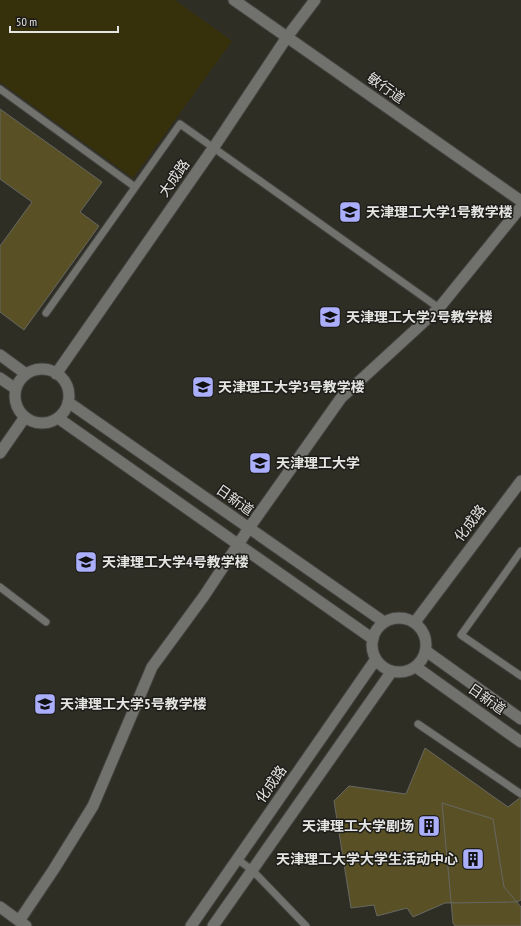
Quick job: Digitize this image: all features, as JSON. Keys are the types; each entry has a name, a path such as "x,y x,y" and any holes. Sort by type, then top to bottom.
{"street":[{"name":"敏行道","path":"234,0 521,201"},
{"name":"大成路","path":"56,374 214,147 287,37 315,0"},
{"path":"0,907 24,925 54,870 93,806 152,667 204,596 249,528 341,398 439,308 521,207"},
{"path":"0,355 26,374"},
{"path":"43,369 56,374 66,384 69,393 68,402 64,411 58,418 50,422 40,423 25,417 16,403 16,389 20,379 26,374 35,370 43,369"},
{"path":"2,382 16,389"},
{"name":"日新道","path":"68,402 384,622"},
{"path":"0,452 25,417"},
{"path":"58,418 373,639"},
{"name":"化成路","path":"415,622 521,481"},
{"path":"401,618 415,622 423,632 426,642 426,651 416,667 407,671 392,671 382,666 376,660 373,652 373,639 378,628 384,622 401,618"},
{"name":"日新道","path":"426,651 521,719"},
{"name":"化成路","path":"190,926 376,660"},
{"name":"日新道","path":"416,667 521,742"},
{"path":"213,926 392,671"}],"lane":[{"path":"0,89 135,187"},
{"path":"46,313 180,124 439,308"},
{"path":"521,551 462,635 521,676"},
{"path":"0,587 46,622"},
{"path":"418,724 521,794"},
{"path":"237,859 252,870 306,926"}],"shaded area":[{"name":"天津理工大学","path":"0,0 521,0 521,926 0,926"},
{"path":"0,0 175,0 232,41 133,178 0,82"}],"building":[{"path":"0,109 102,182 80,212 99,226 24,330 0,312 0,246 32,202 0,179"},
{"name":"天津理工大学剧场","path":"425,748 508,807 521,797 521,900 517,902 445,903 413,917 407,908 377,916 374,905 351,908 334,801 349,786 406,794"},
{"name":"天津理工大学大学生活动中心","path":"442,803 493,819 504,887 521,907 521,926 455,926 453,923"}],"place":[{"name":"天津理工大学1号教学楼","path":"350,212"},
{"name":"天津理工大学2号教学楼","path":"330,317"},
{"name":"天津理工大学3号教学楼","path":"203,387"},
{"name":"天津理工大学","path":"260,463"},
{"name":"天津理工大学4号教学楼","path":"86,562"},
{"name":"天津理工大学5号教学楼","path":"45,704"},
{"name":"天津理工大学剧场","path":"429,826"},
{"name":"天津理工大学大学生活动中心","path":"473,859"}]}
